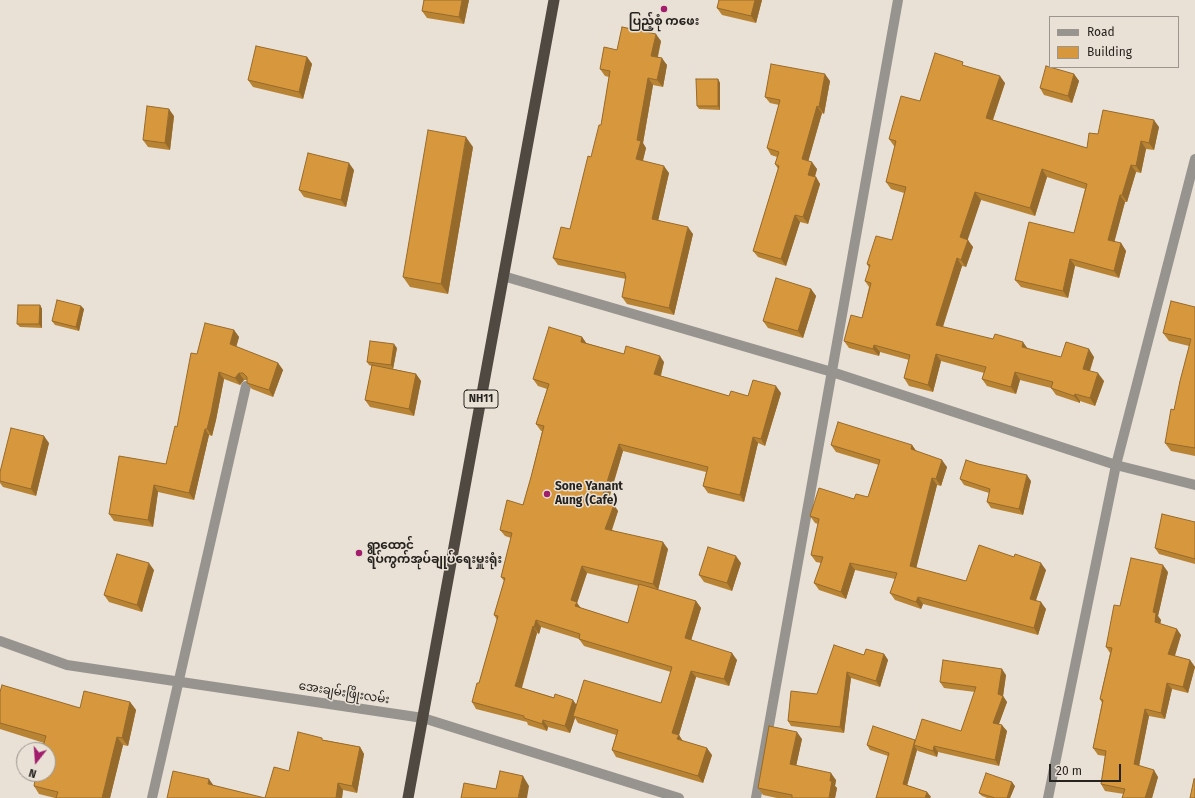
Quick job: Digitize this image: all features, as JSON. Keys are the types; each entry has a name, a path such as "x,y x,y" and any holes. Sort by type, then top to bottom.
{"highway":[{"name":"NH11","path":"408,798 554,0"}],"street":[{"path":"756,798 898,0"},
{"path":"1048,798 1116,465 1195,159"},
{"path":"503,276 832,372 1116,465 1195,485"},
{"path":"152,798 246,386"},
{"name":"အေးချမ်းဖြိုးလမ်း","path":"0,641 67,665 423,718 679,798"}],"building":[{"path":"424,0 462,0 459,17 422,11"},
{"path":"719,0 755,0 751,16 717,8"},
{"path":"622,27 656,34 651,56 662,58 657,80 648,78 637,140 641,141 636,159 664,166 652,219 688,227 669,308 622,297 626,276 625,273 553,258 561,227 570,229 588,156 591,157 599,125 601,125 610,71 600,69 604,47 617,50"},
{"path":"256,46 307,57 299,92 248,80"},
{"path":"935,53 963,62 962,65 1000,76 986,118 1087,148 1089,133 1098,134 1103,110 1154,120 1149,143 1141,141 1136,166 1131,165 1122,195 1120,195 1108,240 1121,243 1114,271 1070,259 1063,291 1015,280 1029,222 1074,233 1087,184 1042,169 1030,208 975,192 960,237 968,240 961,260 957,258 936,325 993,339 995,334 1023,342 1022,347 1061,357 1066,342 1089,349 1083,369 1098,373 1090,398 1075,394 1074,396 1051,388 1053,382 1015,372 1011,387 982,379 986,367 936,354 928,385 904,378 910,355 874,345 873,349 844,341 851,315 862,318 871,283 865,281 870,265 867,264 876,236 892,240 906,187 886,182 896,141 889,139 901,96 920,101"},
{"path":"771,64 825,74 819,107 817,106 802,159 812,162 808,175 816,177 803,217 795,215 781,259 753,251 779,166 775,164 779,152 767,148 780,100 765,97"},
{"path":"1046,66 1074,74 1068,96 1040,88"},
{"path":"696,79 718,79 718,106 697,106"},
{"path":"147,106 169,109 165,143 143,140"},
{"path":"428,130 466,137 441,284 403,277"},
{"path":"308,153 349,163 341,200 299,190"},
{"path":"776,278 811,289 798,331 763,321"},
{"path":"57,300 81,306 76,327 52,321"},
{"path":"1171,301 1195,307 1195,448 1165,443 1171,409 1174,410 1191,339 1163,333"},
{"path":"18,305 40,305 39,324 17,324"},
{"path":"205,323 234,330 230,344 278,363 269,390 247,383 247,377 243,373 239,373 235,378 219,372 211,413 207,429 205,429 189,493 154,485 148,520 109,514 119,456 166,464 175,426 177,427 191,353 197,354"},
{"path":"549,327 582,337 581,342 624,354 626,346 660,356 654,374 729,396 731,391 748,396 753,380 776,386 761,439 753,437 740,495 703,486 708,467 619,444 601,501 614,505 605,529 663,542 653,584 582,566 571,600 577,602 575,606 628,623 639,584 696,601 685,638 732,653 724,679 691,671 672,733 679,735 677,739 707,748 698,776 612,750 618,730 573,716 584,680 661,703 672,667 579,639 580,634 536,620 515,686 554,698 555,694 573,700 565,726 543,720 542,724 524,718 524,716 472,702 477,683 479,683 498,616 494,615 505,578 501,577 512,533 500,530 507,500 523,505 544,426 536,424 549,384 533,379"},
{"path":"370,341 394,344 391,365 367,362"},
{"path":"372,365 416,374 409,409 365,400"},
{"path":"838,422 912,445 911,449 942,460 936,479 932,478 910,566 966,581 979,545 1014,557 1015,554 1041,563 1030,599 1041,602 1034,628 918,597 916,602 890,593 897,573 850,563 841,592 814,583 823,557 811,555 819,519 810,516 819,488 854,499 856,494 868,497 880,460 831,445"},
{"path":"11,428 44,436 31,489 0,481 0,472"},
{"path":"966,460 1027,475 1019,509 987,502 990,489 960,479"},
{"path":"1162,514 1195,522 1195,559 1155,548"},
{"path":"708,547 736,556 727,583 699,575"},
{"path":"117,554 149,563 137,605 104,595"},
{"path":"1131,558 1163,565 1153,612 1156,613 1155,622 1177,629 1168,654 1190,660 1183,687 1167,683 1161,713 1145,709 1134,764 1154,770 1145,798 1122,798 1125,789 1101,784 1106,751 1093,748 1103,700 1100,699 1112,648 1106,647 1114,605 1120,606"},
{"path":"834,645 864,655 866,649 884,654 876,681 847,672 840,727 788,721 791,691 817,694"},
{"path":"943,660 1002,669 998,694 1003,696 993,723 1002,725 995,760 934,746 933,751 914,745 922,719 961,731 976,687 940,682"},
{"path":"2,685 80,708 84,691 130,702 122,738 117,737 102,798 56,798 58,792 34,786 35,782 56,782 56,742 44,742 46,736 0,723 0,692"},
{"path":"769,726 797,732 790,764 831,773 830,781 832,781 829,798 792,798 792,795 758,788"},
{"path":"873,726 915,740 903,784 927,792 925,798 876,798 889,753 867,745"},
{"path":"298,732 322,738 322,740 360,747 352,786 338,783 336,798 265,798 274,767 289,771"},
{"path":"173,771 209,779 208,784 265,798 167,798"},
{"path":"500,771 523,776 518,798 461,798 464,783 496,789"},
{"path":"986,773 1012,782 1007,798 995,798 979,793"},
{"path":"1194,779 1195,798 1190,798"}],"place":[{"name":"ပြည့်စုံ ကဖေး","path":"664,9"},
{"name":"Sone Yanant Aung (Cafe)","path":"547,494"},
{"name":"ရွာထောင် ရပ်ကွက်အုပ်ချုပ်ရေးမှူးရုံး","path":"359,553"}]}
